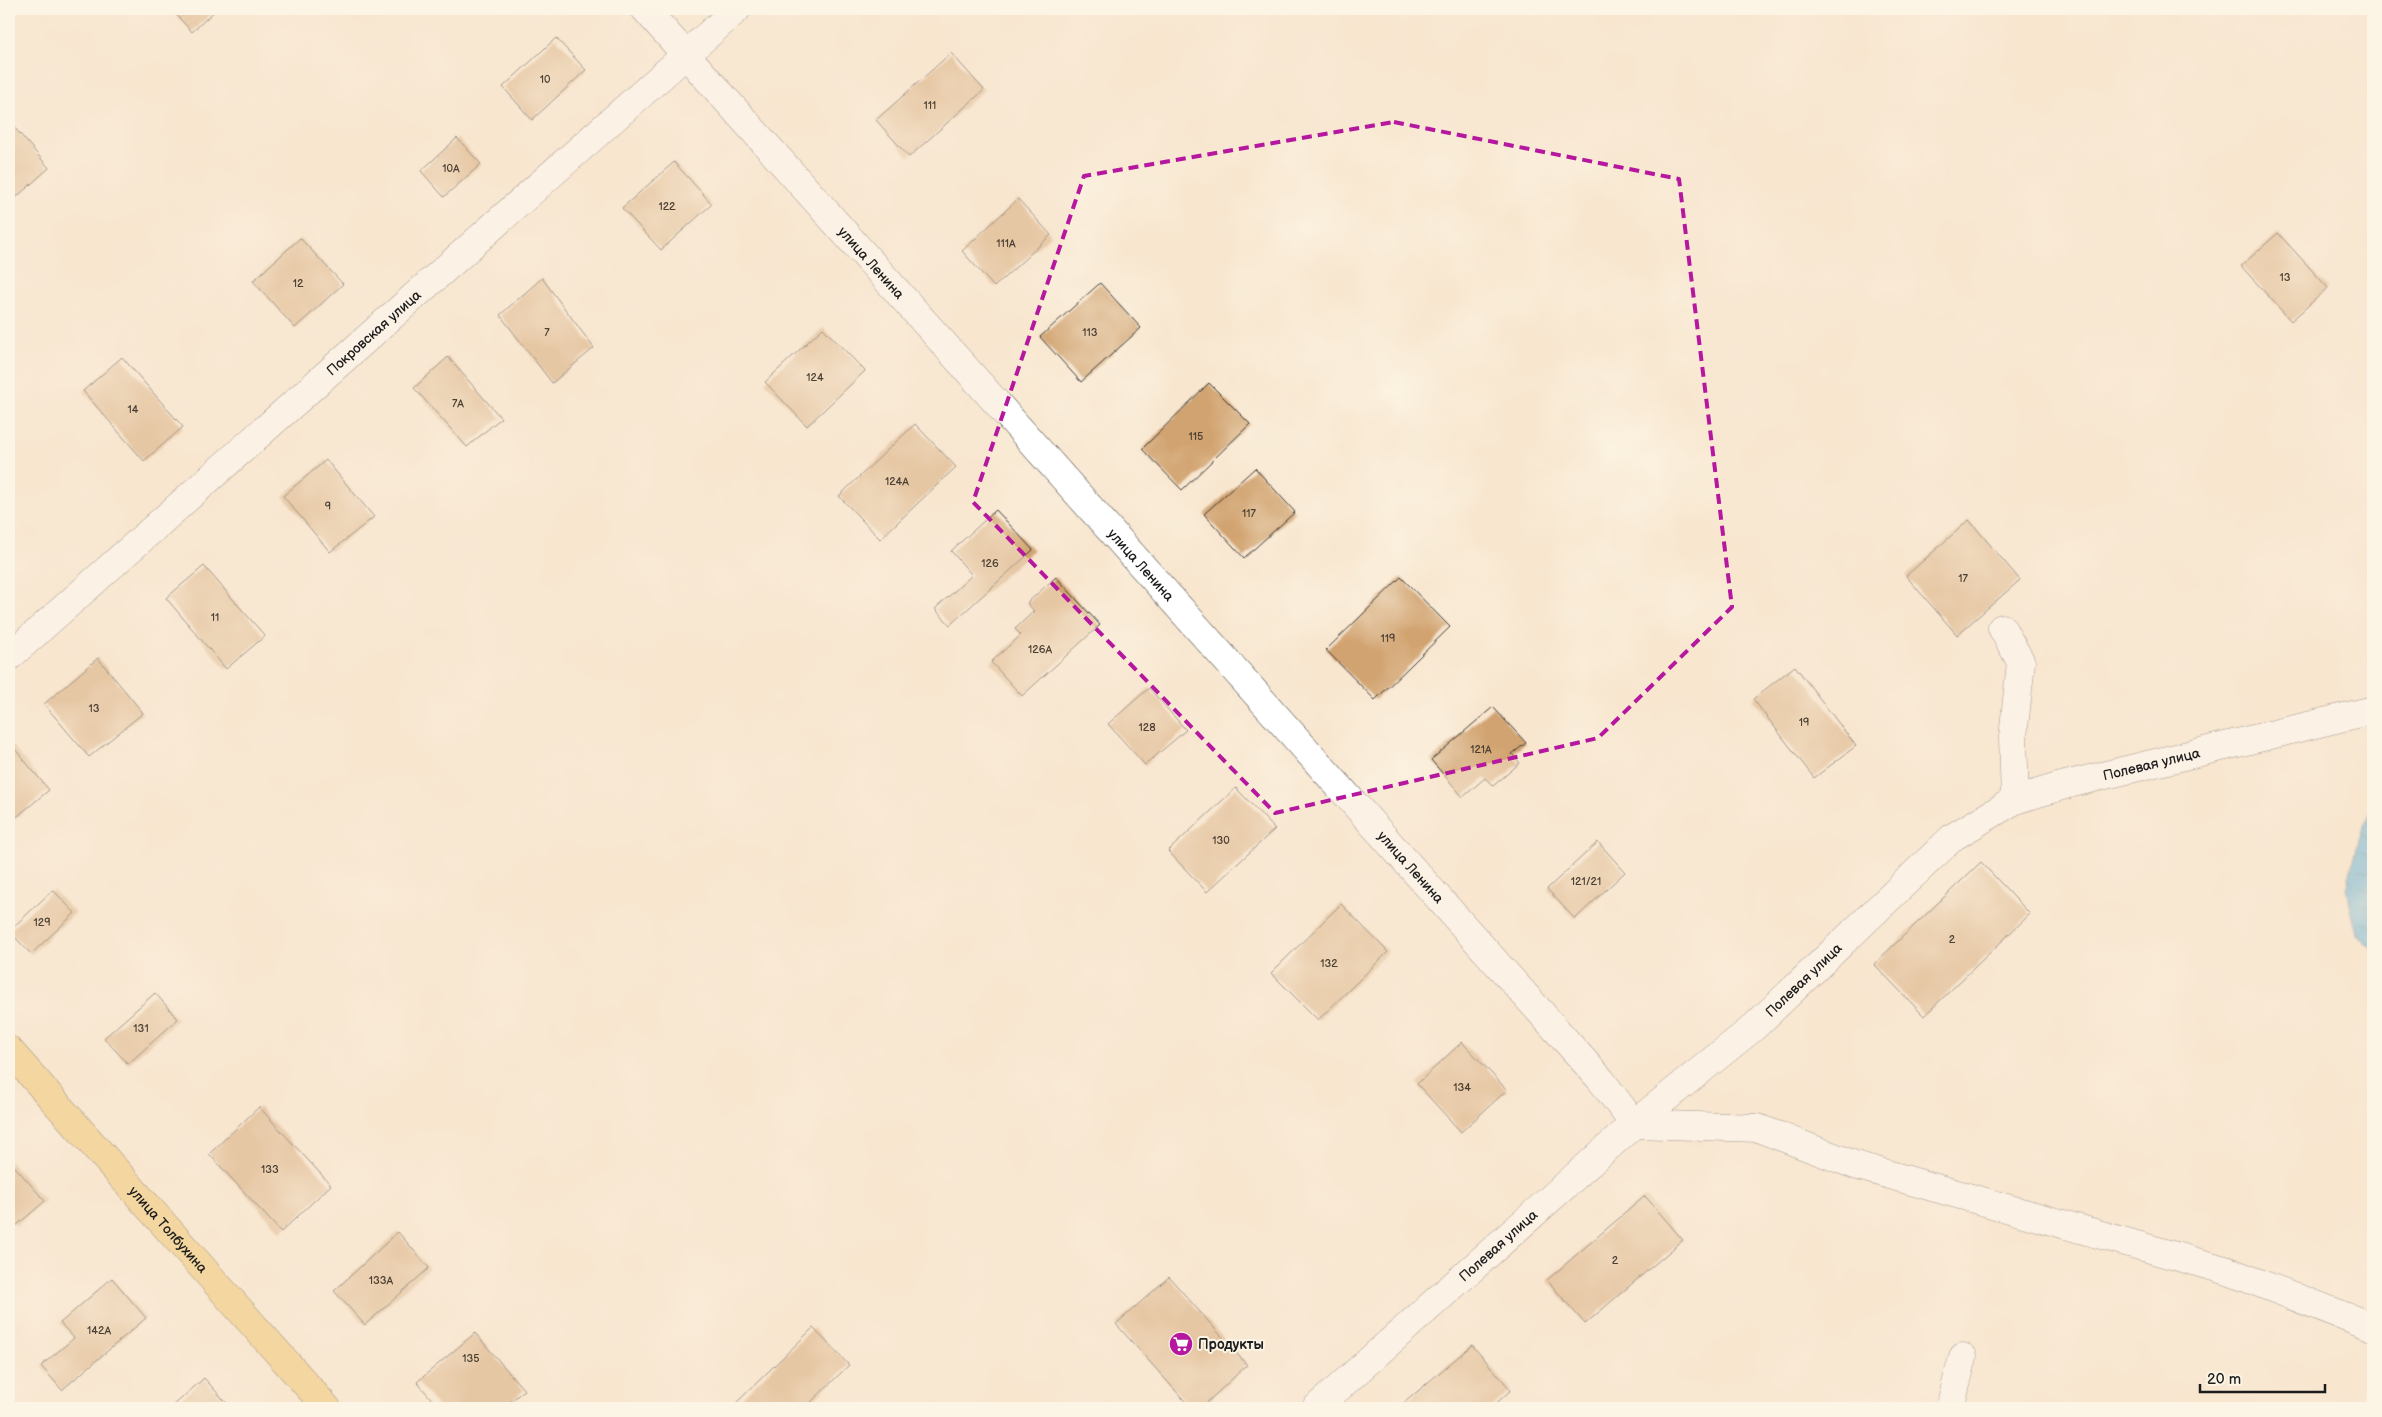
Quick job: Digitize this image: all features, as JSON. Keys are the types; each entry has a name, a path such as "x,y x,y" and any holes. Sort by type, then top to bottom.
{"main road":[{"name":"улица Толбухина","path":"9,1050 327,1408"}],"street":[{"name":"улица Ленина","path":"645,9 1594,1073 1634,1124"},
{"name":"Покровская улица","path":"9,657 737,9"},
{"path":"2002,628 2021,662 2013,737 2015,800"},
{"name":"Полевая улица","path":"1316,1408 1634,1124 1754,1027 1953,837 2015,800 2373,710"},
{"path":"1634,1124 1758,1128 1855,1165 2228,1271 2373,1327"},
{"path":"1950,1408 1963,1357"}],"highlighted area":[{"path":"1394,122 1679,179 1732,607 1598,738 1275,813 973,502 1084,176"}],"water":[{"path":"2373,808 2373,949 2358,936 2346,889 2362,830"}],"building":[{"path":"171,9 217,9 192,32"},
{"path":"556,38 586,70 532,120 503,87"},
{"path":"951,53 984,90 909,157 876,120"},
{"path":"9,121 49,168 11,202 9,199"},
{"path":"457,138 481,164 444,197 421,171"},
{"path":"674,162 712,204 661,250 622,208"},
{"path":"1018,199 1051,235 994,287 962,251"},
{"path":"2278,233 2328,288 2291,321 2241,266"},
{"path":"300,238 343,284 295,328 253,281"},
{"path":"542,278 594,348 552,383 500,315"},
{"path":"1100,283 1141,328 1081,382 1040,337"},
{"path":"823,328 865,371 807,426 765,382"},
{"path":"122,357 183,427 144,461 83,391"},
{"path":"448,357 501,418 467,447 414,388"},
{"path":"1209,383 1250,424 1182,490 1142,449"},
{"path":"915,424 956,467 880,539 839,496"},
{"path":"326,460 374,517 330,552 283,496"},
{"path":"1255,468 1295,512 1244,558 1204,514"},
{"path":"996,510 1033,550 950,625 935,609 972,575 951,551"},
{"path":"1969,520 2020,580 1957,635 1906,576"},
{"path":"204,566 265,636 226,669 166,598"},
{"path":"1056,577 1100,625 1022,696 991,662 1021,635 1015,629 1034,611 1027,603"},
{"path":"1401,577 1450,627 1375,700 1326,650"},
{"path":"98,658 143,713 89,757 44,704"},
{"path":"1795,666 1856,746 1814,778 1753,699"},
{"path":"1149,688 1186,730 1145,765 1108,724"},
{"path":"1493,707 1526,743 1512,754 1520,763 1493,786 1485,778 1463,797 1431,760"},
{"path":"9,742 49,790 13,820 9,815"},
{"path":"1236,788 1275,829 1207,892 1168,851"},
{"path":"1598,842 1625,872 1575,919 1547,889"},
{"path":"1981,862 2030,914 1924,1016 1874,964"},
{"path":"53,890 75,913 31,954 9,931"},
{"path":"1341,904 1388,952 1318,1020 1271,973"},
{"path":"155,993 178,1019 128,1064 104,1038"},
{"path":"1462,1042 1507,1090 1461,1132 1417,1084"},
{"path":"259,1107 331,1185 281,1232 209,1154"},
{"path":"9,1160 45,1201 16,1226 9,1219"},
{"path":"1645,1196 1683,1240 1585,1324 1547,1280"},
{"path":"398,1232 429,1268 365,1325 334,1291"},
{"name":"Продукты","path":"1169,1277 1247,1365 1201,1408 1191,1408 1116,1324"},
{"path":"112,1278 146,1318 62,1390 41,1366 74,1338 60,1323"},
{"path":"813,1328 849,1365 805,1408 735,1408 733,1406"},
{"path":"475,1333 524,1390 503,1408 439,1408 417,1382"},
{"path":"1472,1345 1511,1390 1491,1408 1398,1408"},
{"path":"204,1378 231,1408 171,1408"}],"place":[{"name":"Продукты","path":"1181,1344"}]}
